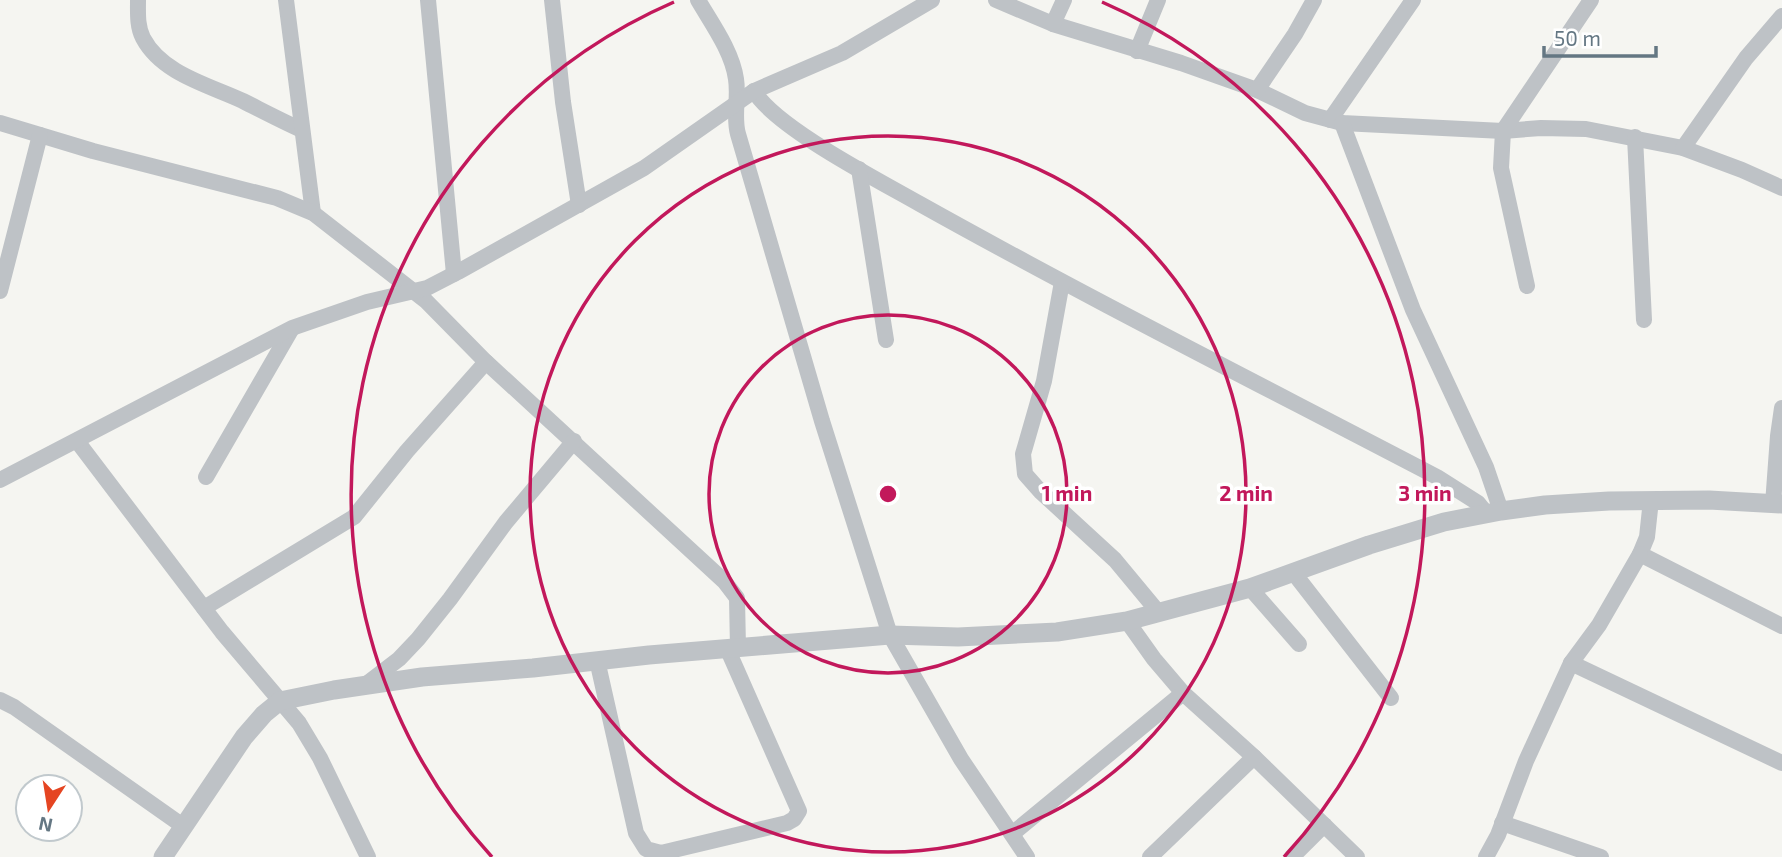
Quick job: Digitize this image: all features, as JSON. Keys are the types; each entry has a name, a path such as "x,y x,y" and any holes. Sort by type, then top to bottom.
{"street":[{"path":"138,0 139,28 152,51 175,69 210,89 302,130"},
{"path":"286,0 313,213"},
{"path":"428,0 454,274"},
{"path":"552,0 563,102 579,205"},
{"path":"698,0 730,59 737,82 735,116 738,134 822,421 890,635 961,758 1027,857"},
{"path":"0,480 292,328 367,302 426,288 454,274 644,168 754,91 842,54 932,0"},
{"path":"996,0 1053,24 1181,63 1257,90 1305,113 1336,121 1503,131 1586,129 1683,148 1782,188"},
{"path":"1053,24 1064,0"},
{"path":"1137,51 1158,0"},
{"path":"1257,90 1295,34 1314,0"},
{"path":"1336,121 1413,0"},
{"path":"1527,286 1501,168 1503,131 1591,0"},
{"path":"1683,148 1746,58 1782,16"},
{"path":"754,91 769,111 819,146 859,169 1062,282 1437,477 1494,513"},
{"path":"1336,121 1413,310 1486,467 1494,513"},
{"path":"0,123 179,174 277,198 313,213 413,291 733,590 738,606 733,648 799,811 794,819 787,823 660,853 646,849 636,833 597,660"},
{"path":"0,291 40,135"},
{"path":"1634,137 1644,320"},
{"path":"859,169 886,340"},
{"path":"1062,282 1044,382 1023,454 1025,474 1115,560 1158,613"},
{"path":"206,477 292,328"},
{"path":"204,608 354,517 486,362"},
{"path":"163,857 244,737 264,714 280,701 422,677 597,660 890,635 958,637 1056,632 1127,621 1158,613 1250,588 1394,537 1494,513 1545,505 1651,500 1778,504 1778,436 1782,408"},
{"path":"77,441 204,608 299,723 320,758 368,857"},
{"path":"364,686 399,659 418,639 506,522 574,441"},
{"path":"1486,857 1526,761 1572,663 1599,625 1640,554 1647,537 1651,500"},
{"path":"1640,554 1782,626"},
{"path":"1293,572 1391,698"},
{"path":"1250,588 1299,644"},
{"path":"1127,621 1183,693 1254,757 1357,857"},
{"path":"1572,663 1782,763"},
{"path":"1012,834 1183,693"},
{"path":"0,700 14,707 183,826"},
{"path":"1150,857 1254,757"},
{"path":"1502,823 1601,857"},
{"path":"1292,857 1324,825"}]}
